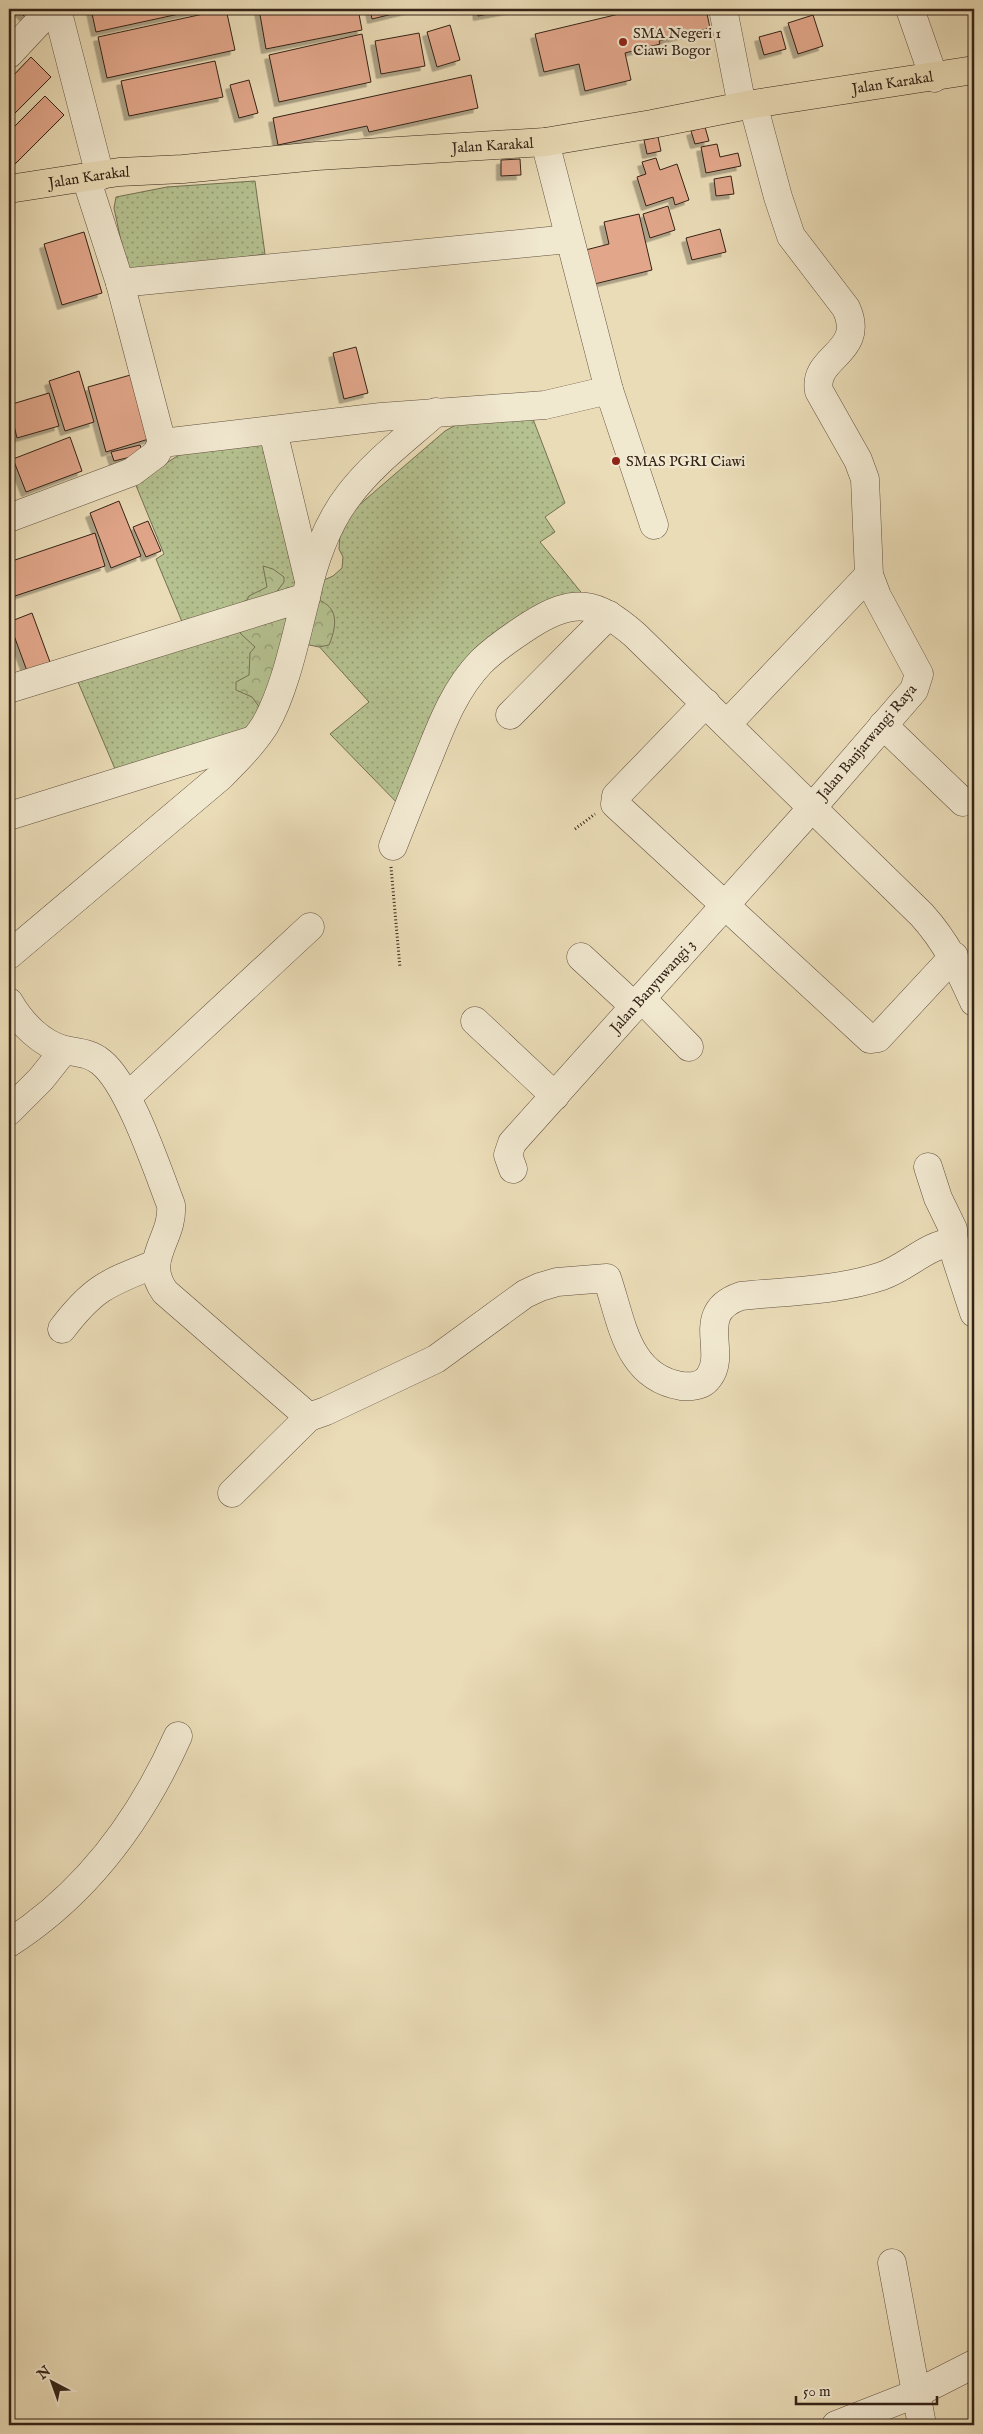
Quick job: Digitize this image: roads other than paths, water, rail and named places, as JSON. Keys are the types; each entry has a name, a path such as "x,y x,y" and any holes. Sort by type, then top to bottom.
{"main road":[{"name":"Jalan Karakal","path":"9,189 119,172 183,169 317,156 545,142 748,105 934,78 974,70"}],"street":[{"path":"9,54 51,9"},
{"path":"9,518 132,472 156,454 162,443 93,177 57,9"},
{"path":"723,9 748,105"},
{"path":"910,9 934,78"},
{"name":"Jalan Banjarwangi Raya","path":"748,105 791,236 846,308 851,318 852,330 848,341 820,373 817,381 819,391 858,460 865,479 869,575 877,596 919,674 914,690 811,809"},
{"path":"545,142 609,390 654,525"},
{"path":"120,283 569,239"},
{"path":"162,443 436,412 545,405 609,390"},
{"path":"9,955 220,777 254,740 265,724 276,702 307,589 332,523 349,494 374,468 436,412"},
{"path":"273,431 307,589"},
{"path":"727,724 869,575"},
{"path":"9,689 307,589"},
{"path":"393,846 444,719 467,678 482,661 544,616 583,606 597,608 635,635 706,703 811,809 922,915 954,956 974,1002"},
{"path":"510,715 609,615"},
{"path":"706,703 615,799 615,804 874,1040 954,956"},
{"path":"883,725 963,802"},
{"path":"9,816 254,740"},
{"name":"Jalan Banyuwangi 3","path":"513,1169 508,1155 512,1143 811,809"},
{"path":"127,1097 310,927"},
{"path":"581,957 639,1003 688,1047"},
{"path":"9,1002 38,1037 64,1050 91,1056 101,1062 109,1070 127,1097 171,1205 172,1217 155,1264 155,1275 165,1292 309,1417"},
{"path":"475,1021 555,1096"},
{"path":"9,1111 41,1079 64,1050"},
{"path":"928,1167 938,1198 953,1229 956,1258 974,1313"},
{"path":"232,1493 309,1417 326,1411 436,1359 525,1294 540,1287 567,1281 607,1278 632,1354 645,1370 667,1384 688,1387 700,1384 709,1377 714,1363 714,1324 720,1309 729,1300 741,1296 854,1284 885,1275 940,1243 954,1242"},
{"path":"62,1329 92,1294 109,1282 155,1264"},
{"path":"9,1943 35,1926 96,1869 128,1827 160,1777 178,1736"},
{"path":"892,2263 922,2425"},
{"path":"836,2425 915,2394 974,2364"}],"place":[{"name":"SMA Negeri 1 Ciawi Bogor","path":"623,42"},
{"name":"SMAS PGRI Ciawi","path":"616,461"}]}
